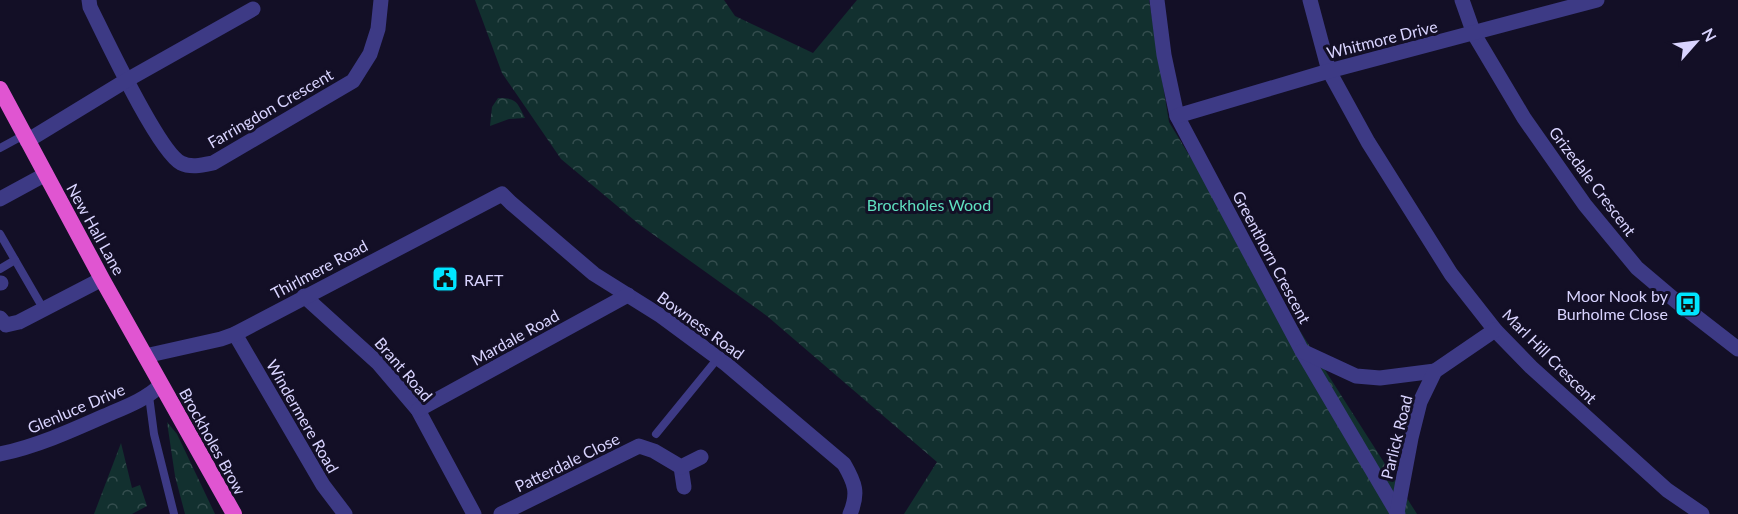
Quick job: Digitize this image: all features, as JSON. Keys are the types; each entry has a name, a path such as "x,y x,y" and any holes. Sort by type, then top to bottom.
{"highway":[{"name":"New Hall Lane","path":"0,88 145,356 155,391"},
{"name":"Brockholes Brow","path":"155,391 234,514"}],"street":[{"name":"Farringdon Crescent","path":"89,0 90,7 127,80 162,142 180,162 193,166 213,163 353,81 370,54 378,29 381,0"},
{"name":"Greenthorn Crescent","path":"1157,0 1164,55 1177,116 1302,351 1397,514"},
{"name":"Marl Hill Crescent","path":"1311,0 1329,71 1368,142 1451,274 1495,330 1530,367 1667,490 1702,514"},
{"name":"Grizedale Crescent","path":"1462,0 1474,34 1524,117 1585,205 1637,268 1738,349"},
{"name":"Whitmore Drive","path":"1177,116 1329,71 1597,0"},
{"path":"26,138 253,9"},
{"path":"0,199 46,174"},
{"name":"Bowness Road","path":"502,194 594,274 661,316 718,358 844,464 854,482 853,508"},
{"name":"Thirlmere Road","path":"145,356 235,334 502,194"},
{"path":"0,318 6,325 19,322 102,279"},
{"name":"Mardale Road","path":"418,410 628,295"},
{"name":"Brant Road","path":"304,296 362,347 418,410 474,514"},
{"name":"Parlick Road","path":"1302,351 1356,376 1380,378 1435,370 1495,330"},
{"name":"Windermere Road","path":"235,334 323,485 345,514"},
{"name":"Parlick Road","path":"1397,514 1420,402 1435,370"},
{"name":"Glenluce Drive","path":"0,454 31,447 155,391"},
{"name":"Patterdale Close","path":"501,514 639,446 654,451 681,467"},
{"path":"684,487 681,467 701,457"}],"lane":[{"path":"0,148 26,138"},
{"path":"0,234 44,310"},
{"path":"0,278 15,260"},
{"path":"656,435 718,358"},
{"path":"155,391 154,434 174,514"}],"green space":[{"name":"Brockholes Wood","path":"475,0 724,0 735,16 813,53 857,0 1149,0 1169,122 1417,514 904,514 937,462 767,316 640,225 561,159 502,73"},
{"path":"498,98 516,102 525,118 509,119 490,126 492,107"},
{"path":"167,422 177,434 215,514 185,514 175,476"},
{"path":"121,443 132,488 140,485 147,506 132,514 94,514"}],"place":[{"name":"RAFT","path":"445,279"},
{"name":"Moor Nook by Burholme Close","path":"1688,304"}]}
